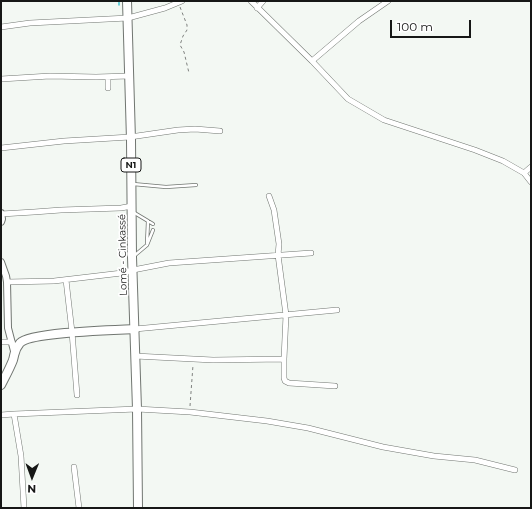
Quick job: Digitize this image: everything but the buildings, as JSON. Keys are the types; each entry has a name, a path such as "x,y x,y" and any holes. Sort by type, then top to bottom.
{"main road":[{"name":"Lomé - Cinkassé","path":"127,1 138,508"},
{"path":"1,385 13,359 13,346 21,342 34,337 60,333 135,329"}],"street":[{"path":"251,1 348,99 384,120 475,150 503,161 524,173 531,182"},
{"path":"257,8 263,1"},
{"path":"312,61 359,21 388,1"},
{"path":"1,27 30,23 128,18 165,8 180,2"},
{"path":"1,79 50,76 129,76"},
{"path":"108,77 108,88"},
{"path":"1,148 64,141 130,137 178,130 195,129 220,131"},
{"path":"524,173 531,167"},
{"path":"269,196 274,210 279,244 278,255 286,315 284,359 285,381 289,384 334,386"},
{"path":"1,222 1,213 121,208 132,209"},
{"path":"8,282 66,280 122,274 133,270 169,263 310,253"},
{"path":"1,262 8,282 8,328 13,346"},
{"path":"66,280 77,395"},
{"path":"135,329 337,310"},
{"path":"1,342 13,346"},
{"path":"135,356 213,360 284,359"},
{"path":"1,415 137,409 190,412 267,421 308,428 383,447 434,456 475,460 515,470"},
{"path":"14,414 22,456 24,508"},
{"path":"74,467 79,508"}],"lane":[{"path":"131,184 166,187 196,185"},
{"path":"132,209 153,224"},
{"path":"147,245 148,221"},
{"path":"132,257 147,245 153,230"}],"path":[{"path":"180,2 187,25 187,30 180,45 184,52 189,73"},
{"path":"190,412 193,359"}]}
